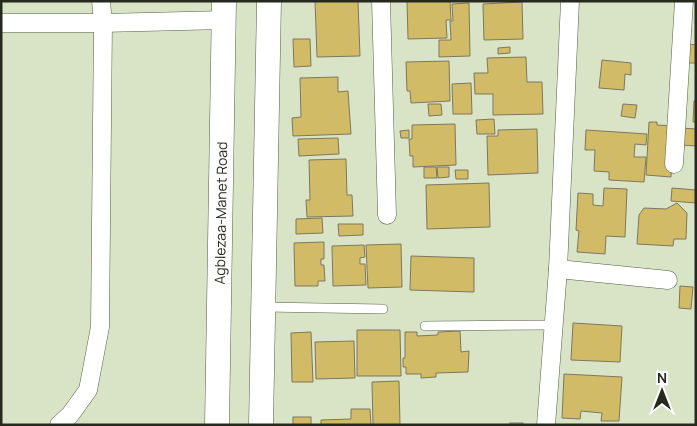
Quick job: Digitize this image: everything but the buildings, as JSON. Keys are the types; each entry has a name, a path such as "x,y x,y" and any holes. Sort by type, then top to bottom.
{"main road":[{"path":"261,425 269,1"},
{"name":"Agblezaa-Manet Road","path":"217,425 224,11"}],"street":[{"path":"59,425 70,415 88,390 100,327 103,23 101,1"},
{"path":"381,1 387,215"},
{"path":"546,425 558,269 570,1"},
{"path":"674,164 684,1"},
{"path":"1,23 103,23 224,11"},
{"path":"558,269 668,280"}],"lane":[{"path":"263,307 383,309"},
{"path":"425,326 553,325"}]}
